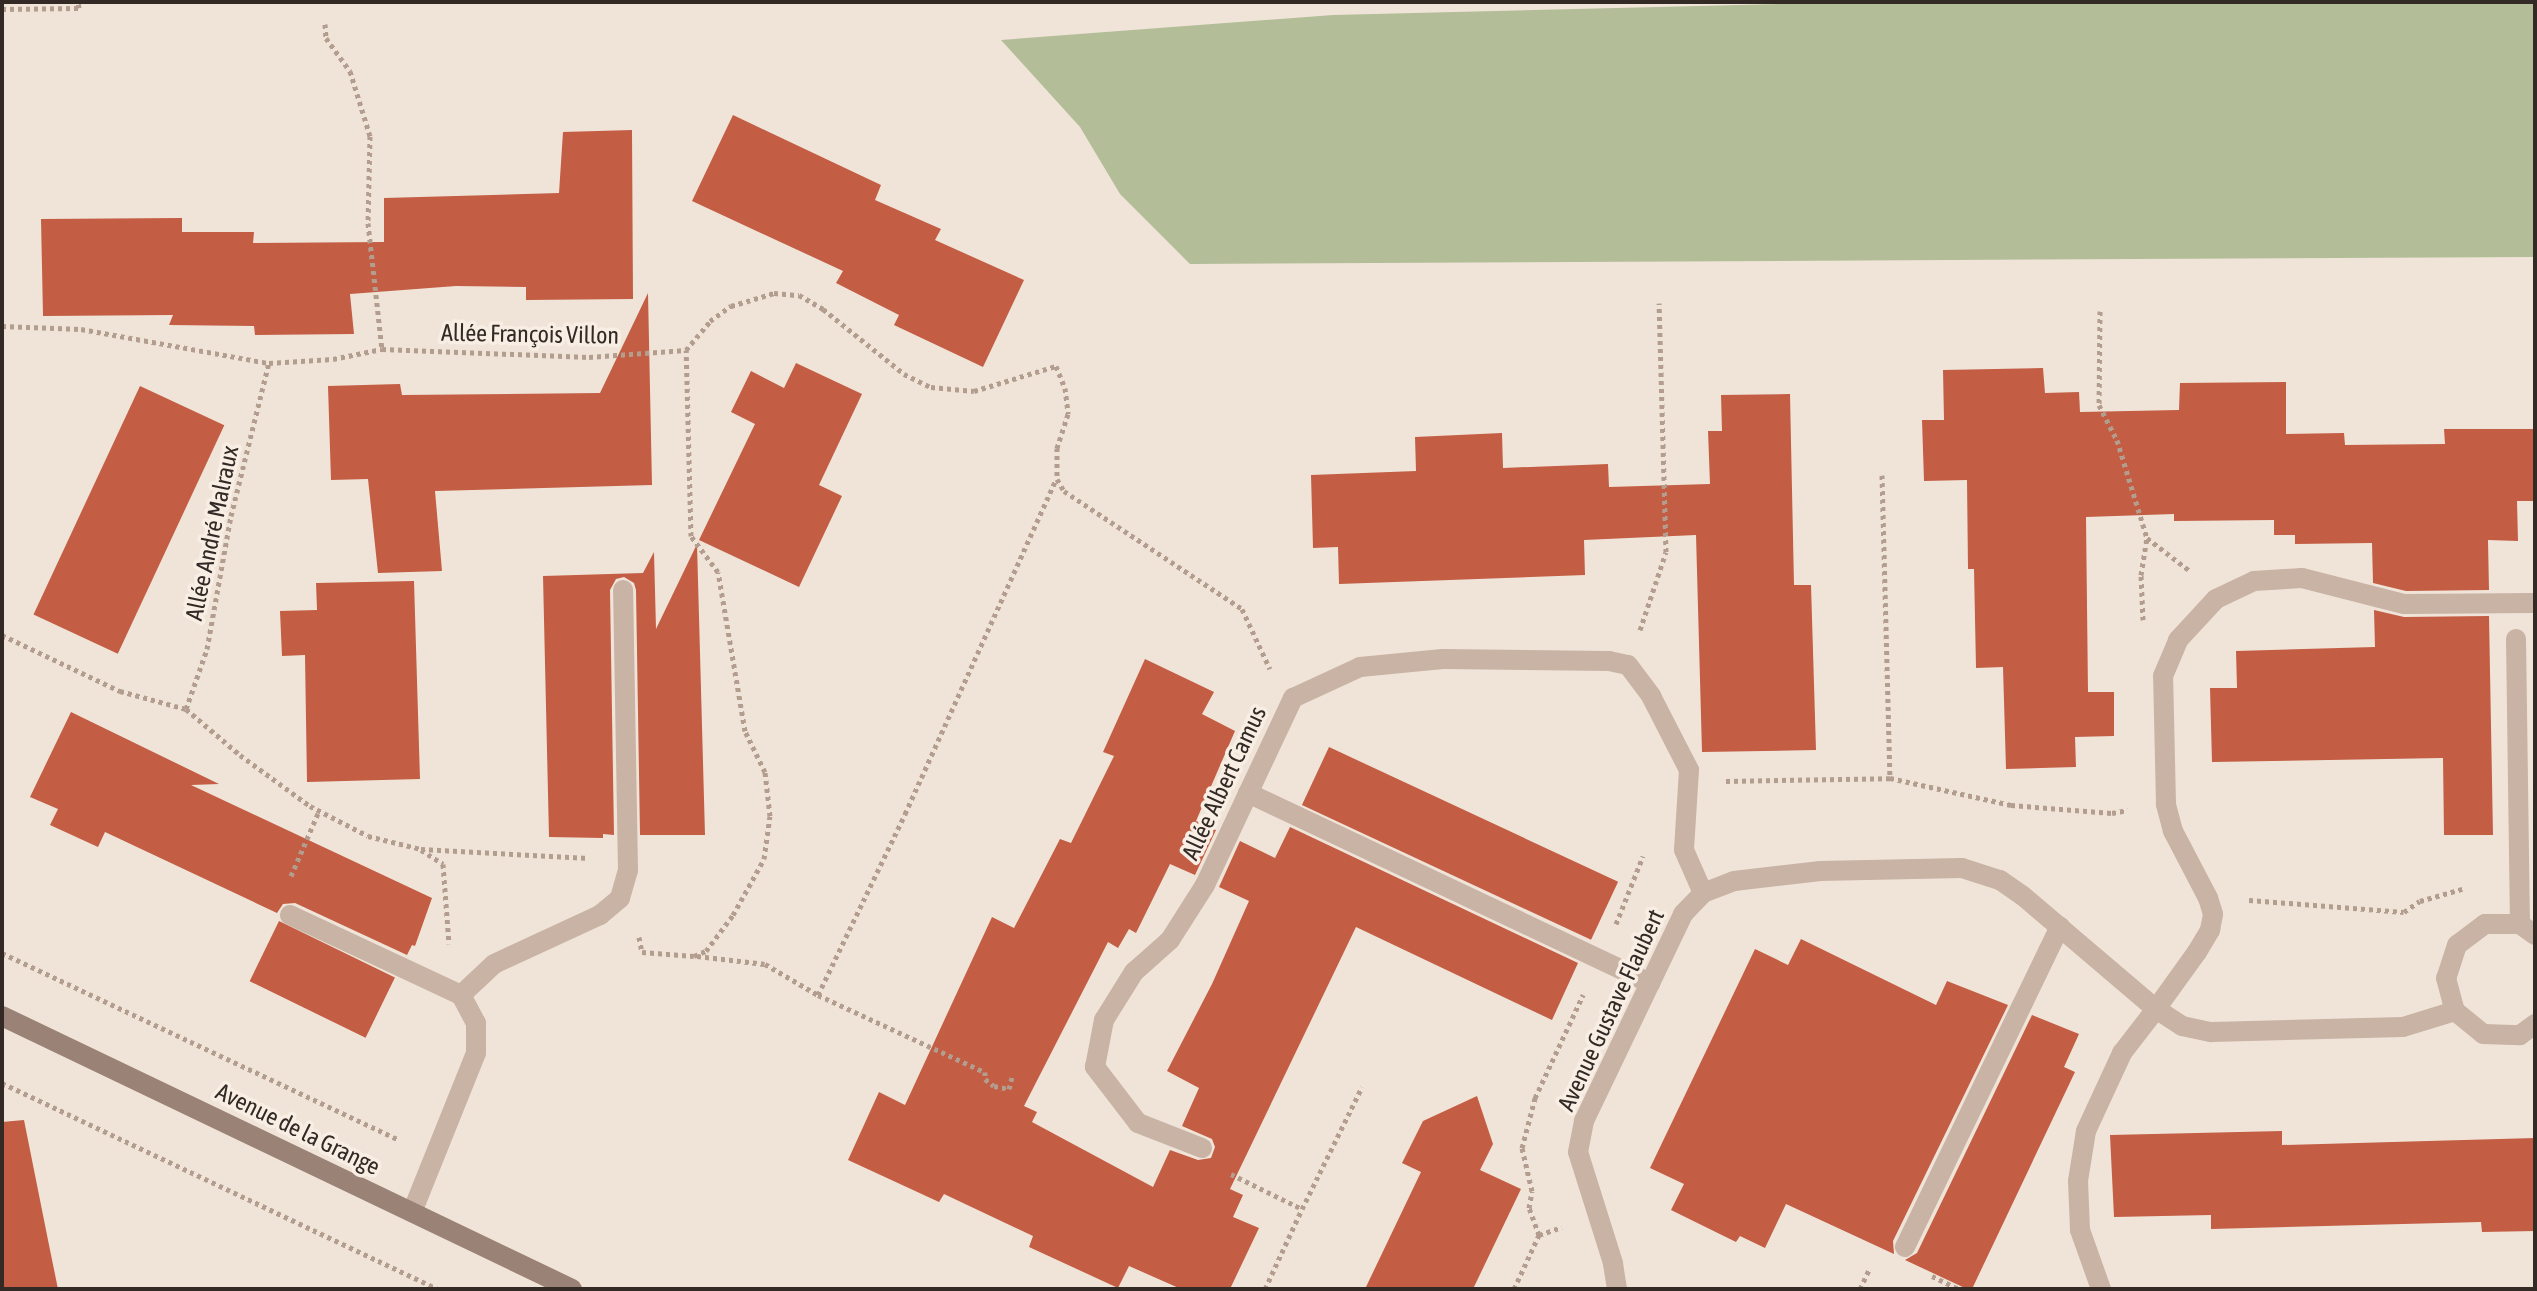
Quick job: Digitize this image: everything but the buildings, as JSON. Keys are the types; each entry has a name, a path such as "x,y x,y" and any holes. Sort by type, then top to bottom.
{"street":[{"path":"2101,1289 2080,1230 2078,1181 2086,1131 2122,1053 2197,952 2210,930 2213,914 2208,898 2173,831 2166,804 2163,676 2178,640 2223,596 2254,581 2302,578 2404,604 2535,603"},
{"path":"461,995 494,964 610,907 620,898 628,870 623,590"},
{"path":"2516,639 2519,888 2527,929 2485,924 2457,945 2446,978 2455,1011 2483,1034 2520,1035 2535,1024"},
{"name":"Allée Albert Camus","path":"1198,1147 1138,1123 1095,1067 1104,1020 1134,972 1170,940 1191,907 1293,698 1360,667 1443,659 1609,661 1628,665"},
{"path":"1628,665 1651,696 1689,770 1684,850 1703,893 1734,881 1820,871 1962,868 2000,880 2156,1009 2182,1026 2211,1032 2403,1027 2455,1011"},
{"path":"1248,793 1650,983"},
{"name":"Avenue Gustave Flaubert","path":"1617,1289 1613,1263 1578,1152 1584,1121 1683,914 1703,893"},
{"path":"290,915 461,995 476,1023 476,1053 412,1212"},
{"path":"1905,1247 2060,927"},
{"name":"Avenue de la Grange","path":"2,1016 572,1289"}],"path":[{"path":"2,9 79,8 78,2"},
{"path":"325,24 326,38 350,71 370,136 368,223 382,349"},
{"path":"694,956 706,951 715,939 764,859 770,816 765,772 745,731 718,572 691,536 686,457 686,350 710,321 731,306 774,293 799,295 823,309 892,365 931,387 974,391 1056,366 1065,388 1068,414 1057,448 1057,479 905,814 818,995"},
{"path":"1628,665 1666,552 1659,303"},
{"path":"2100,311 2099,405 2117,440 2147,538 2141,575 2142,619 2171,658"},
{"name":"Allée François Villon","path":"2,326 81,329 269,363 333,359 382,349 589,357 686,350"},
{"name":"Allée André Malraux","path":"186,709 207,649 231,516 269,363"},
{"path":"1882,475 1890,778"},
{"path":"1057,479 1064,491 1242,609 1274,675 1293,698"},
{"path":"2147,538 2223,596"},
{"path":"2,635 120,691 186,709 240,755 319,811 368,836 421,849 601,859 628,870"},
{"path":"1689,770 1703,782 1890,778 2011,805 2112,813 2166,804"},
{"path":"290,915 280,901 319,811"},
{"path":"1514,1289 1539,1235 1529,1208 1532,1191 1522,1148 1535,1098 1600,959 1633,874 1650,844"},
{"path":"421,849 443,864 450,951 432,981"},
{"path":"2244,899 2404,912 2420,901 2460,889 2519,888"},
{"path":"610,907 638,936 642,952 765,964 818,995 985,1072 985,1079 994,1086 1009,1089 1012,1077"},
{"path":"2,953 435,1156"},
{"path":"2,1083 438,1289"},
{"path":"1265,1289 1362,1087"},
{"path":"1198,1147 1192,1155 1302,1209"},
{"path":"1539,1235 1597,1216"}],"green space":[{"path":"1864,2 2535,2 2535,257 1190,264 1120,194 1080,127 1001,40 1333,15"}]}
